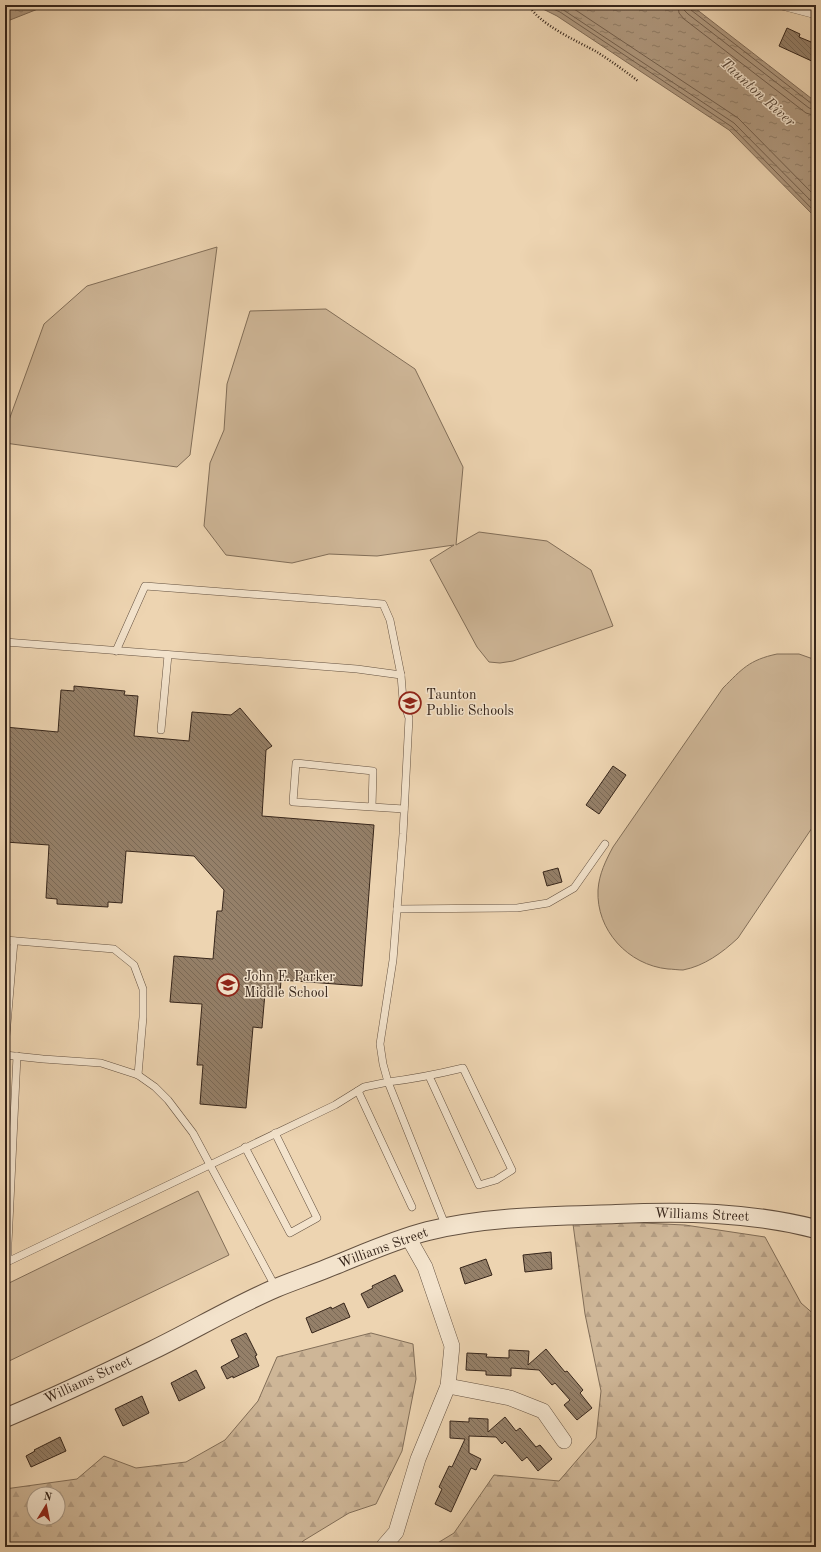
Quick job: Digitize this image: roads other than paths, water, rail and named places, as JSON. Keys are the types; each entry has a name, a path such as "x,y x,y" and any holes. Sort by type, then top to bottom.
{"street":[{"name":"Williams Street","path":"5,1418 152,1350 276,1288 408,1237 446,1227 498,1219 545,1216 636,1213 703,1213 769,1219 816,1229"},
{"path":"383,1547 396,1532 418,1459 448,1386 452,1346 426,1267 408,1237"},
{"path":"448,1386 510,1398 543,1411 564,1441"}],"lane":[{"path":"778,5 787,6 816,15"},
{"path":"116,651 145,586 383,604 390,620 401,675 403,700 409,718 393,960 380,1044 382,1064 446,1227"},
{"path":"5,642 357,669 401,675"},
{"path":"161,730 168,655"},
{"path":"372,807 373,771 296,763 293,802 372,807 404,809"},
{"path":"397,909 517,908 548,904 574,888 605,844"},
{"path":"5,940 114,949 134,965 143,989 143,1017 138,1075"},
{"path":"5,1048 14,941"},
{"path":"5,1055 100,1062 138,1075 154,1086 182,1117 193,1133 276,1288"},
{"path":"16,1056 7,1262 335,1105 364,1087 388,1082 415,1079 463,1068 512,1170 496,1180 479,1185 429,1076"},
{"path":"358,1091 412,1207"},
{"path":"5,1109 13,1110"},
{"path":"245,1147 290,1233 317,1218 275,1133"}],"water":[{"path":"5,5 48,5 5,22"},
{"name":"Taunton River","path":"535,5 691,5 816,102 816,218 729,130 557,16"}],"place":[{"name":"Taunton Public Schools","path":"410,703"},
{"name":"John F. Parker Middle School","path":"228,985"}]}
